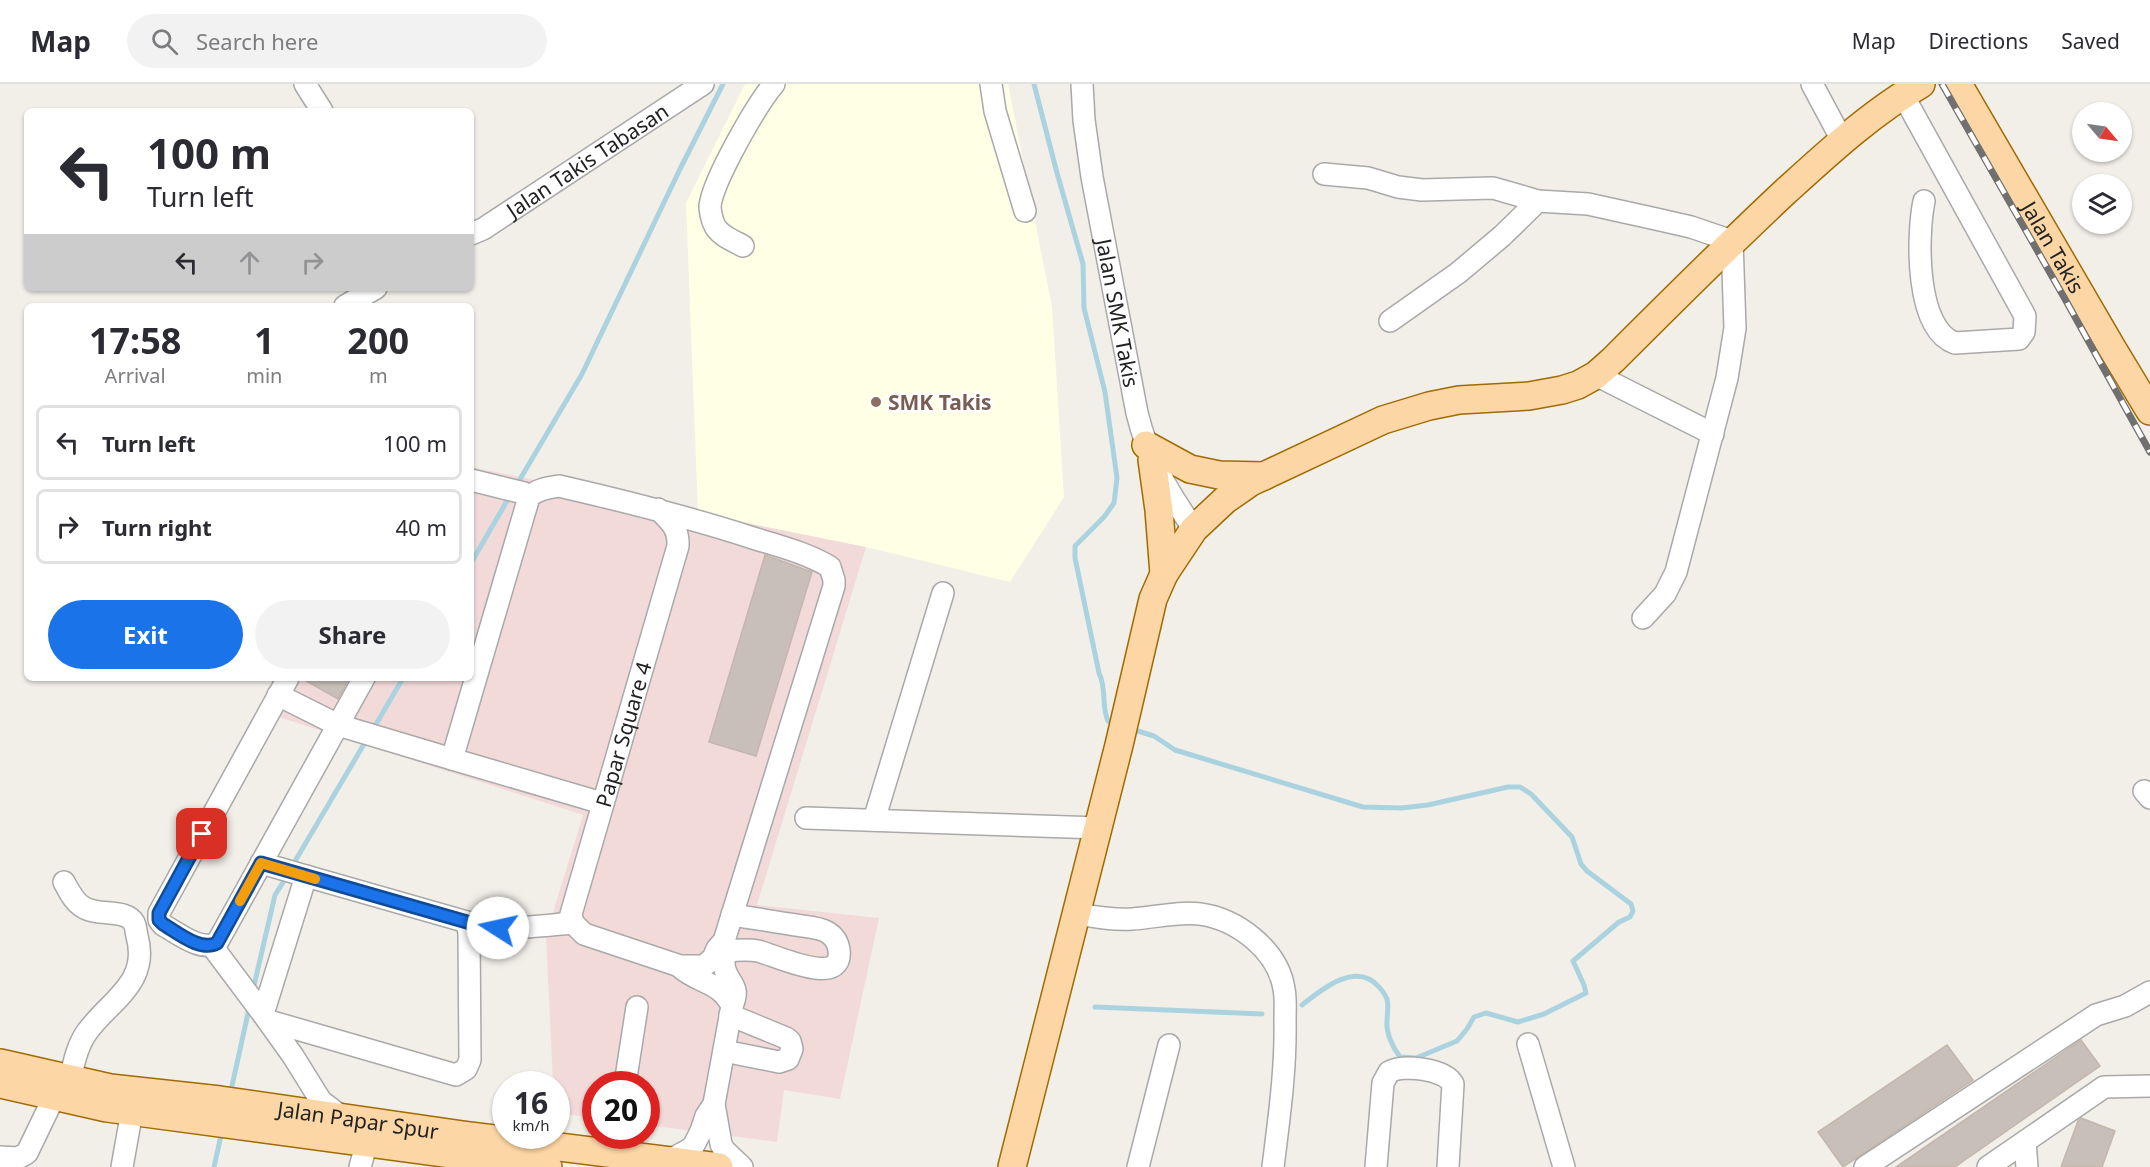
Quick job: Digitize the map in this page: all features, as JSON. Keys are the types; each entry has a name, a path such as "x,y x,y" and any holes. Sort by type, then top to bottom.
{"main road":[{"name":"Jalan Takis","path":"1958,84 2150,411"},
{"path":"1014,1166 1099,828 1153,599 1164,574 1194,528 1225,500 1251,482 1383,420 1429,406 1459,400 1529,396 1562,390 1578,386 1596,375 1732,241 1842,140 1912,89"},
{"path":"1149,453 1190,469 1219,475 1264,476"},
{"path":"1149,453 1159,510 1164,574"},
{"name":"Jalan Papar Spur","path":"0,1063 62,1088 110,1088 226,1112 342,1117 463,1135 582,1142"},
{"path":"0,1084 62,1088 132,1111 226,1112 363,1154 548,1167"},
{"name":"Jalan Papar Spur","path":"632,1149 670,1160 719,1167"}],"street":[{"path":"305,84 320,108"},
{"name":"Jalan Takis Tabasan","path":"474,233 703,84"},
{"path":"743,246 715,227 710,208 717,184 732,152 774,84"},
{"path":"991,84 995,111 1025,211"},
{"name":"Jalan SMK Takis","path":"1082,84 1084,120 1092,177 1137,413 1149,453 1169,493 1194,528"},
{"path":"1812,84 1842,140"},
{"path":"1912,89 2025,316 2024,332 2019,339 1955,343 1937,332 1926,302 1922,273 1920,221 1924,201"},
{"path":"1324,174 1368,178 1398,187 1422,190 1493,188 1538,201 1588,204 1690,227 1732,241 1735,328 1727,378 1676,572 1665,594 1643,618"},
{"path":"1390,321 1458,273 1502,236 1538,201"},
{"path":"350,303 371,291"},
{"path":"1596,375 1713,434"},
{"path":"474,481 513,491"},
{"path":"474,496 485,489 536,491 559,486 658,509 715,526 804,554 830,567 834,580 732,915 725,946 725,969 736,990 736,997 731,1010 714,1104 721,1144 724,1150 742,1167"},
{"path":"474,662 513,491"},
{"path":"658,509 675,526 679,538 678,546"},
{"path":"678,546 694,531 715,526"},
{"name":"Papar Square 4","path":"573,923 571,914 573,903 678,546"},
{"path":"874,820 944,593"},
{"path":"363,681 347,728 261,863 217,943 212,946 203,946 163,924 159,920 159,913 283,687 347,728 602,803"},
{"path":"452,759 470,681"},
{"path":"806,818 1099,828"},
{"path":"261,863 484,927 511,929 573,923 584,934 680,966 704,966 713,958 717,949 725,946 756,951 814,970 826,969 836,964 840,956 838,942 829,932 732,915"},
{"path":"263,1013 300,875"},
{"path":"0,1156 18,1158 27,1153 62,1088 88,1030 130,985 137,971 140,945 134,923 130,918 117,913 99,913 82,907 64,882"},
{"path":"1077,914 1130,920 1174,914 1201,914 1220,918 1245,931 1264,949 1276,968 1284,988 1285,1067 1273,1167"},
{"path":"263,1013 456,1075 466,1069 470,1060 467,922"},
{"path":"212,946 263,1013 321,1101 342,1117"},
{"path":"680,966 690,975 724,992 731,1010 786,1038 790,1041 792,1049 788,1059 779,1062 724,1051"},
{"path":"1865,1167 2096,1015 2125,1006 2150,992"},
{"path":"627,1071 637,1007"},
{"path":"1528,1044 1564,1167"},
{"path":"1138,1167 1169,1045"},
{"path":"1376,1167 1383,1083 1389,1072 1402,1068 1439,1072 1450,1078 1453,1084 1449,1167"},
{"path":"1988,1167 2104,1087 2150,1086"},
{"path":"670,1160 694,1145 706,1116 714,1104"},
{"path":"122,1167 132,1111"},
{"path":"2025,1142 2027,1167"}],"shaded area":[{"name":"SMK Takis","path":"745,84 1008,84 1052,307 1064,497 1010,582 866,547 698,513 686,203"},
{"path":"474,468 866,547 757,905 879,918 840,1099 784,1090 777,1142 660,1127 660,1071 582,1071 582,1116 570,1115 570,1071 552,1071 546,935 583,815 260,711 272,681 474,681"}],"building":[{"path":"765,555 812,572 756,756 709,742"},
{"path":"306,681 347,681 338,699"},
{"path":"2081,1040 2100,1066 1955,1167 1896,1167"},
{"path":"1947,1045 1973,1080 1843,1167 1818,1132"},
{"path":"2081,1118 2115,1131 2102,1167 2061,1167"}],"waterway":[{"path":"516,486 582,374 723,84"},
{"path":"1034,84 1083,264 1084,308 1105,392 1117,478 1114,503 1104,517 1075,546 1075,558 1103,685 1106,715 1108,721 1117,724"},
{"path":"474,558 511,494"},
{"path":"372,731 401,681"},
{"path":"1131,729 1154,736 1175,750 1363,807 1401,808 1428,805 1508,787 1520,787 1531,794 1572,837 1581,864 1587,871 1631,904 1633,911 1630,917 1619,922 1573,961 1586,993 1544,1014 1518,1022 1486,1013 1474,1017 1457,1041 1416,1058 1400,1057 1395,1049 1388,1031 1387,999 1382,990 1370,980 1361,976 1340,980 1320,991 1302,1005"},
{"path":"291,868 367,739"},
{"path":"253,990 275,895 287,876"},
{"path":"230,1095 250,1004"},
{"path":"1095,1007 1262,1014"},
{"path":"214,1167 222,1131"}],"railway":[{"path":"1942,84 2150,452"}],"slow traffic":[{"path":"240,901 261,863 315,879"}],"place":[{"name":"SMK Takis","path":"876,402"}],"route":[{"path":"202,834 159,913 159,920 203,946 212,946 217,943 261,863 484,927 498,928"}]}
